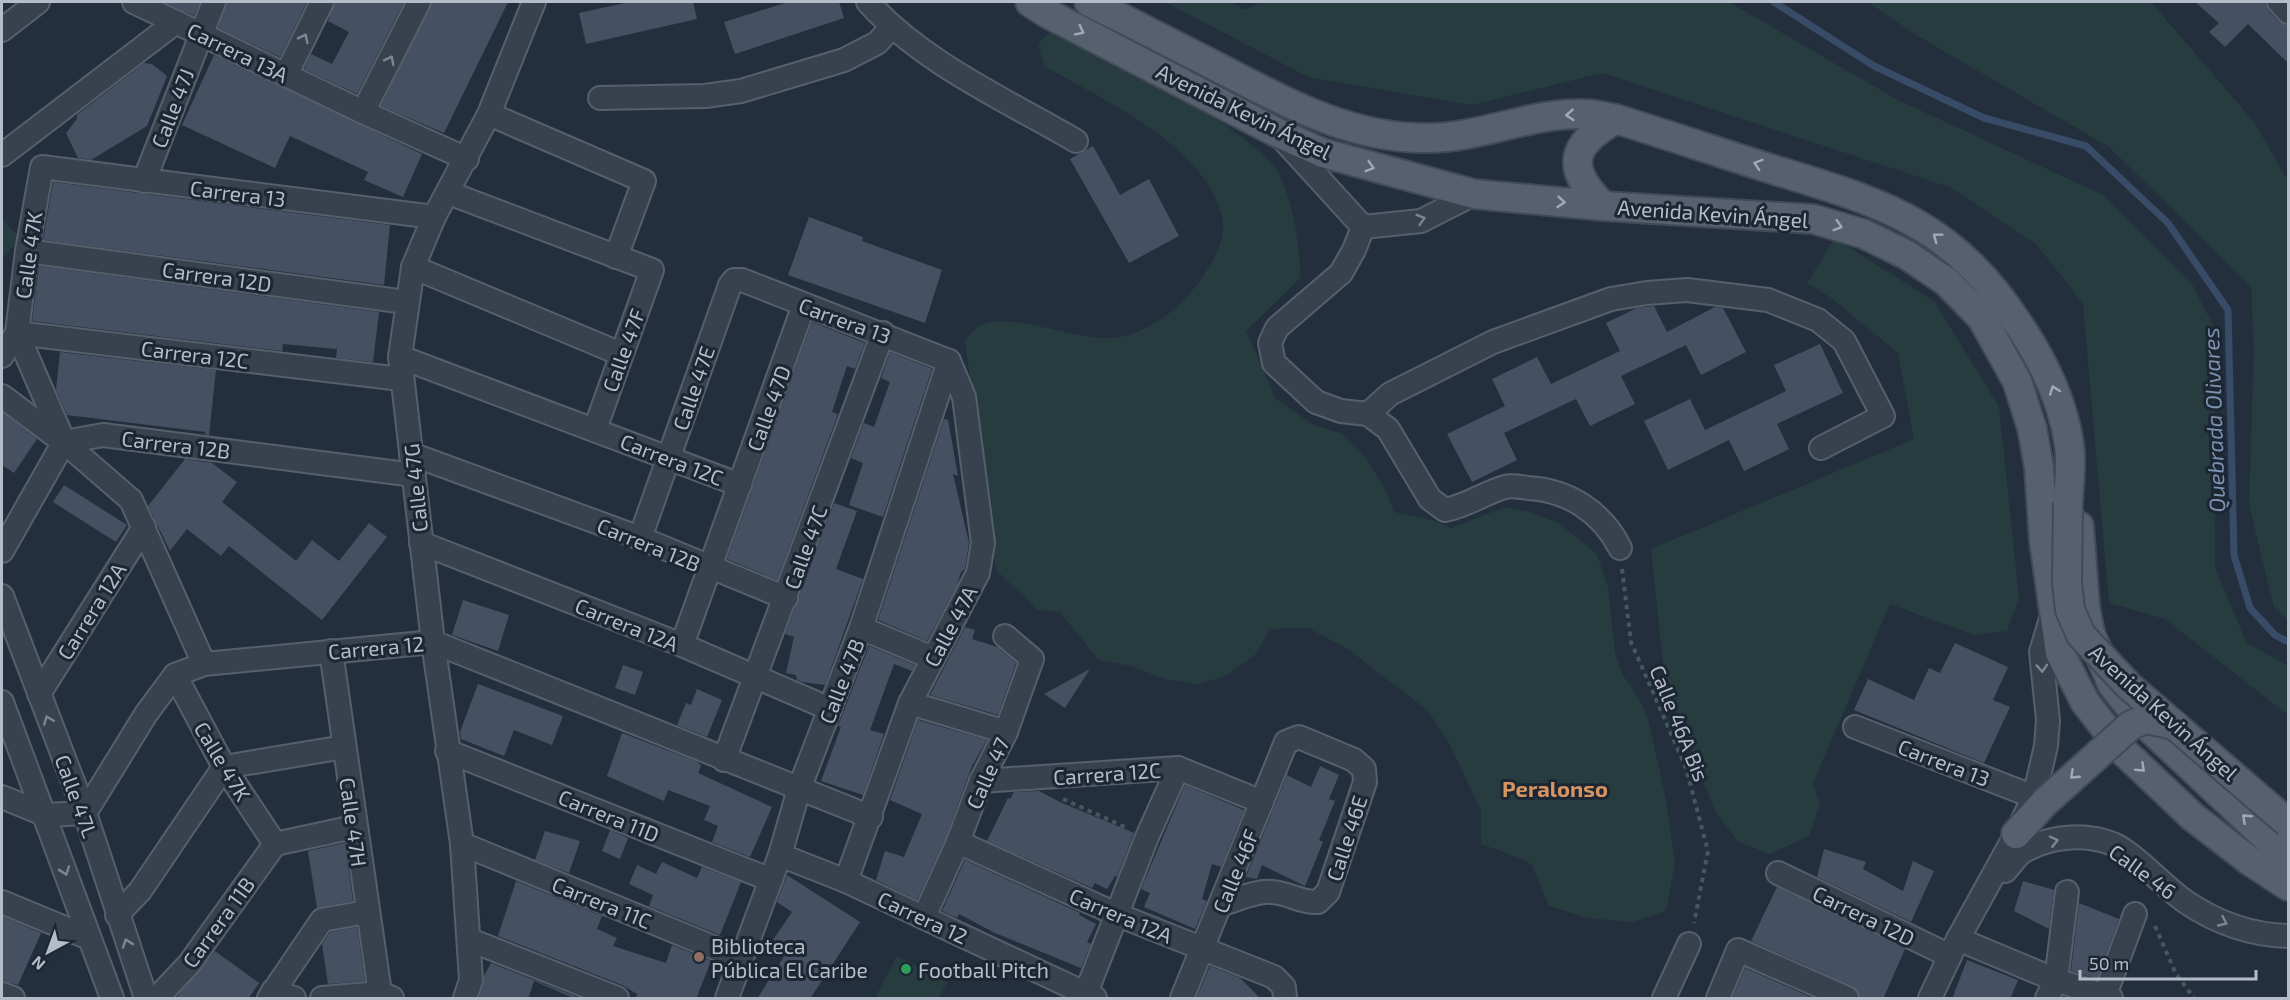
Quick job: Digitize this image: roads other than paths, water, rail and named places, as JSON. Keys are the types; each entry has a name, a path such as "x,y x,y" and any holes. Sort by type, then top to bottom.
{"main road":[{"name":"Avenida Kevin Ángel","path":"1029,2 1276,132 1323,153 1474,194 1603,206 1813,219 1875,239 1907,255 1947,282 1982,318 2017,381 2032,428 2039,467 2052,612 2060,653 2085,702 2122,750 2193,817 2250,861 2289,886"},
{"name":"Avenida Kevin Ángel","path":"1089,2 1300,110 1348,128 1392,137 1429,138 1463,136 1553,116 1586,114 1616,118 1827,184 1875,202 1923,226 1970,261 2005,303 2042,360 2055,392 2069,446 2067,582 2070,610 2081,635 2110,668 2289,823"},
{"path":"1603,206 1583,186 1577,167 1578,157 1595,133 1616,118"},
{"path":"2069,446 2074,474 2085,606 2090,633 2112,684 2139,718 2289,858"},
{"path":"2016,834 2039,800 2131,725 2146,719 2175,725"},
{"path":"2193,817 2289,905"}],"street":[{"path":"2,30 38,2"},
{"path":"134,2 176,22"},
{"name":"Calle 47J","path":"144,181 214,2"},
{"path":"286,75 322,2"},
{"path":"363,112 419,2"},
{"name":"Calle 47G","path":"465,999 471,980 462,844 447,750 400,368 406,302 413,267 434,217 449,193 489,114 534,2"},
{"path":"868,2 891,28 939,61 1076,141"},
{"path":"2279,2 2289,12"},
{"name":"Carrera 13A","path":"2,155 176,22 467,159"},
{"path":"600,98 705,96 741,91 844,60 877,43 891,28"},
{"path":"449,193 616,257 644,180 489,114"},
{"path":"1276,132 1363,227"},
{"name":"Carrera 13","path":"42,167 434,217"},
{"name":"Calle 47K","path":"17,333 27,250 42,167"},
{"path":"1363,227 1421,221 1474,194"},
{"path":"1363,227 1354,250 1341,273 1277,328 1270,343 1274,363 1316,402 1341,411 1368,414 1388,429 1430,499 1445,510 1460,507 1507,486 1539,488 1568,496 1593,512 1610,528 1620,548"},
{"name":"Carrera 12D","path":"27,250 406,302"},
{"name":"Calle 47F","path":"595,429 651,270 616,257"},
{"path":"413,267 621,354"},
{"name":"Calle 47E","path":"640,538 730,285 734,280 742,280"},
{"name":"Carrera 13","path":"742,280 883,333 949,361"},
{"path":"1368,414 1390,394 1492,342 1611,299 1687,290 1768,300 1818,320 1844,342 1883,416 1821,448"},
{"name":"Calle 47D","path":"682,645 804,305"},
{"path":"2,356 17,333"},
{"path":"17,333 64,442"},
{"name":"Carrera 12C","path":"17,333 400,368 595,429 740,485"},
{"name":"Calle 47C","path":"724,760 883,333"},
{"name":"Calle 47B","path":"727,999 780,855 799,789 861,628 949,361"},
{"name":"Calle 47A","path":"846,881 871,817 910,703 978,573 983,543 964,397 949,361"},
{"path":"2,396 64,442 131,500 204,664"},
{"name":"Carrera 12B","path":"64,442 103,435 413,465 640,538 786,598"},
{"path":"2,551 64,442"},
{"name":"Carrera 12A","path":"39,694 144,527"},
{"name":"Carrera 12A","path":"421,543 682,645 830,709"},
{"name":"Calle 47L","path":"2,596 85,813 146,999"},
{"path":"2039,800 2048,720 2041,652 2052,612"},
{"path":"861,628 933,658"},
{"name":"Calle 47","path":"924,917 958,842 981,781 1006,732 1032,659 1005,636"},
{"name":"Carrera 12","path":"176,675 204,664 433,642 871,817"},
{"name":"Calle 47H","path":"331,651 366,912 386,996"},
{"path":"2,798 46,815 85,813 146,714 176,675"},
{"name":"Calle 47K","path":"176,675 224,767 275,844"},
{"path":"910,703 1006,732"},
{"name":"Calle 47L","path":"2,704 46,815 112,999"},
{"name":"Carrera 13","path":"1855,728 2039,800"},
{"name":"Calle 46E","path":"1222,904 1265,892 1274,892 1307,903 1318,902 1328,892 1365,782 1364,769 1354,760 1299,737 1286,742"},
{"name":"Calle 46F","path":"1182,999 1286,742"},
{"path":"117,915 140,891 224,767 344,747"},
{"name":"Carrera 11D","path":"447,750 771,880"},
{"path":"1088,997 1147,837 1178,768"},
{"name":"Carrera 12C","path":"981,781 1178,768 1262,802"},
{"path":"275,844 354,827"},
{"name":"Calle 46","path":"1930,999 1954,947 2016,834"},
{"name":"Calle 46","path":"1978,902 2022,852 2054,839 2076,837 2114,845 2185,901 2225,924 2262,936 2289,936"},
{"name":"Carrera 12A","path":"958,842 1118,915 1274,977 1285,993"},
{"name":"Carrera 11B","path":"157,999 189,964 275,844"},
{"name":"Carrera 11C","path":"462,844 742,959"},
{"name":"Carrera 12","path":"780,855 846,881 1088,997"},
{"name":"Carrera 12D","path":"1778,873 2052,989 2107,998"},
{"path":"2052,989 2067,892"},
{"path":"2,902 89,938"},
{"path":"279,996 322,920 366,912"},
{"path":"2107,998 2135,914"},
{"path":"470,940 617,999"},
{"path":"1664,999 1689,944"},
{"path":"1718,999 1738,950 1847,999"},
{"path":"2,994 13,999"},
{"path":"322,999 386,996"}],"waterway":[{"name":"Quebrada Olivares","path":"1774,2 1874,66 1984,118 2086,146 2168,223 2228,310 2234,555 2250,608 2275,635 2288,642"}],"place":[{"name":"Biblioteca Pública El Caribe","path":"699,957"},
{"name":"Football Pitch","path":"906,969"}],"district":[{"name":"Peralonso","path":"1555,788"}]}
